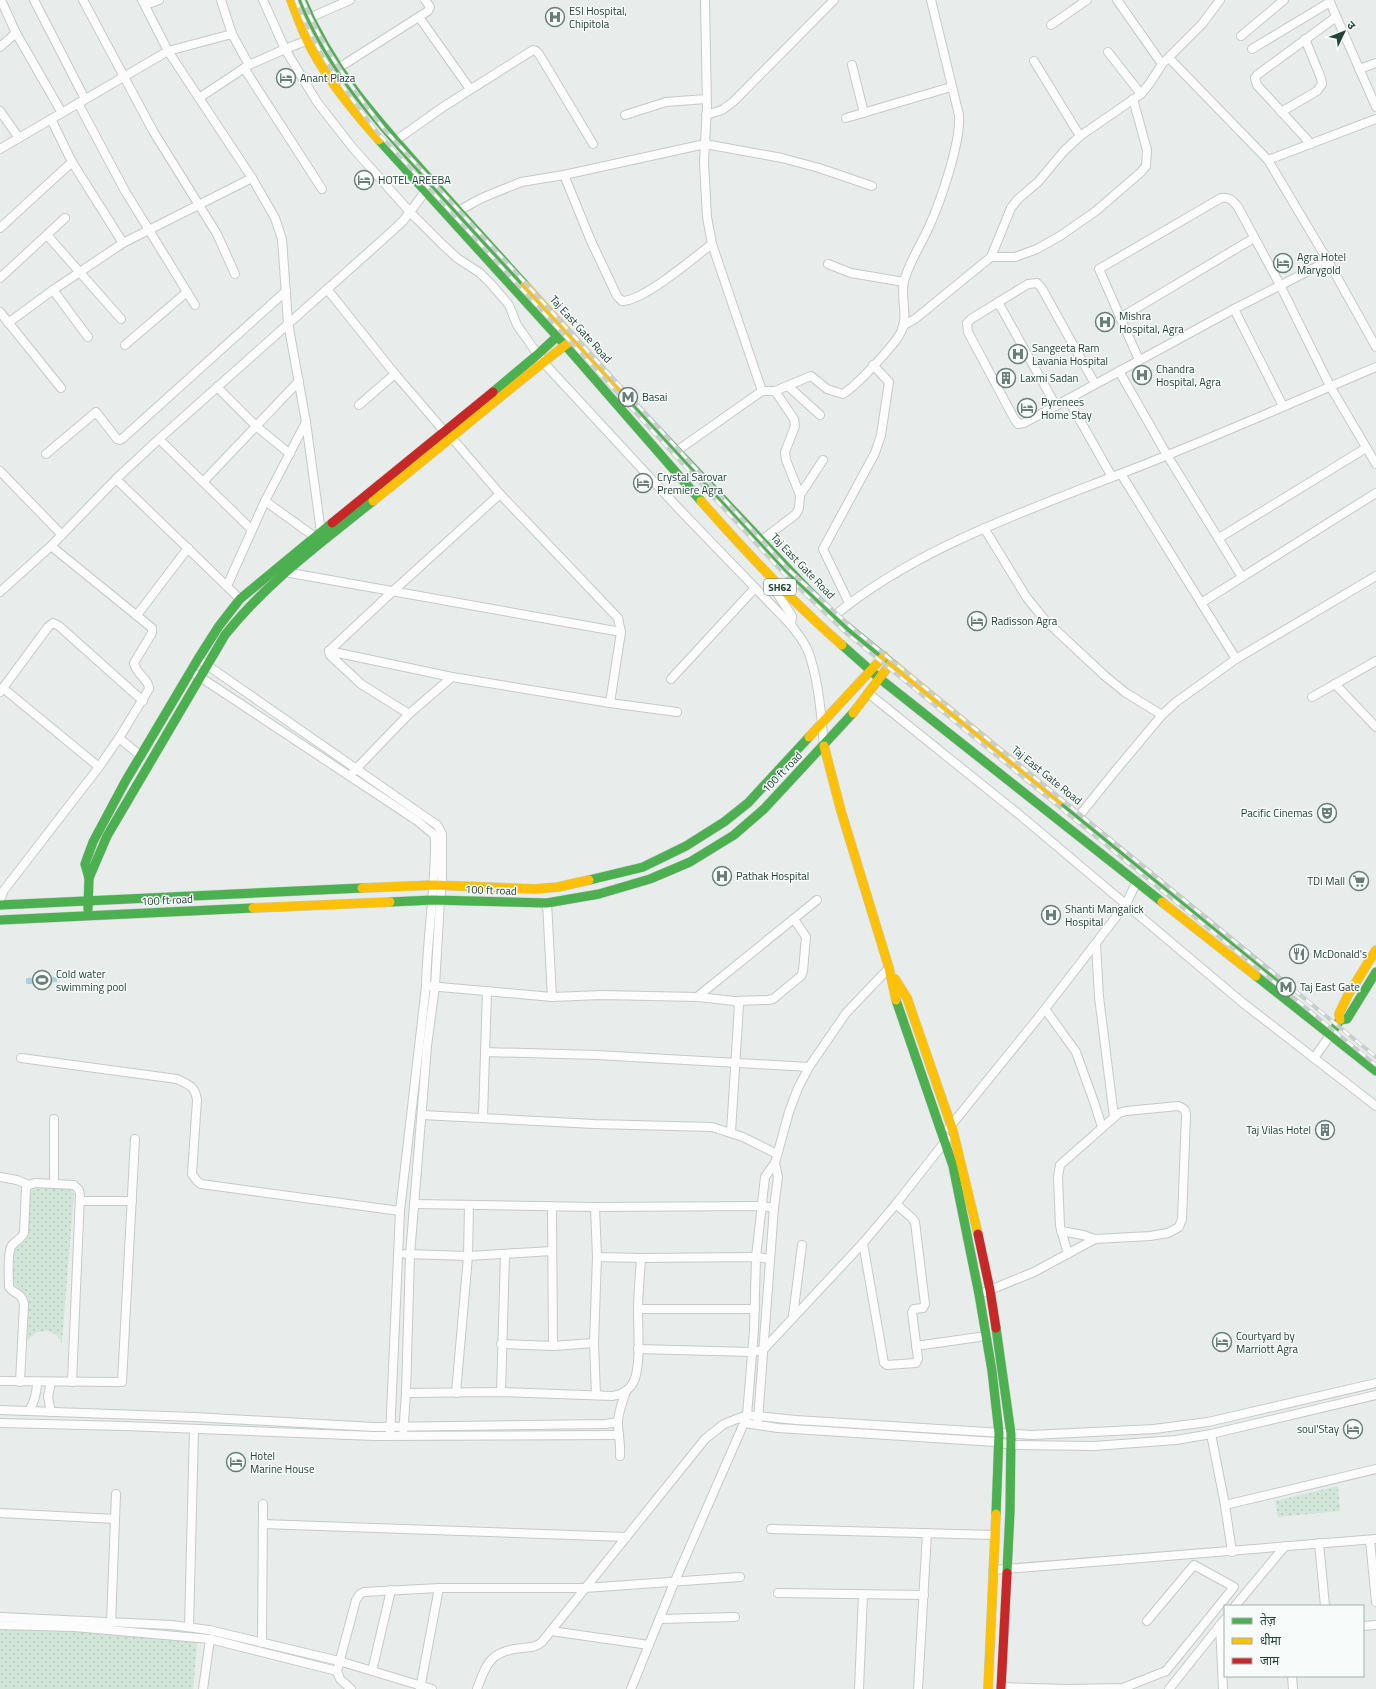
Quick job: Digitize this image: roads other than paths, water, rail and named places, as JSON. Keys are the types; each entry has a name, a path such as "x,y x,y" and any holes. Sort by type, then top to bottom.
{"main road":[{"name":"SH62","path":"291,0 308,41 328,75 360,119 557,336 738,543 806,614 879,678 1137,881 1336,1027 1376,1060"},
{"name":"Taj East Gate Road","path":"302,0 318,36 337,69 370,113 395,142 644,416 678,450 834,616 1079,816 1291,992"},
{"path":"88,915 89,878 85,864 89,850 125,782 198,659 219,626 240,599 565,330"},
{"path":"89,878 107,836 225,635 245,610 285,572 452,438 520,380 573,338"},
{"name":"100 ft road","path":"0,905 438,885 535,889 558,887 643,867 686,846 724,822 748,804 884,656"},
{"name":"100 ft road","path":"0,920 436,900 547,903 599,894 650,879 690,862 734,835 764,809 795,774 845,723 891,663"},
{"path":"824,746 864,890 889,968 896,999 953,1166 979,1294 992,1371 999,1438 988,1689"},
{"path":"1336,1027 1339,1014 1348,995 1376,950"},
{"path":"889,968 906,998 952,1128 990,1290 1012,1445 1001,1688"},
{"path":"1336,1027 1347,1019 1376,972"},
{"name":"SH62","path":"1326,1020 1336,1027 1376,1071"}],"street":[{"path":"34,0 86,99"},
{"path":"83,0 152,131 217,234 235,274"},
{"path":"159,0 144,2 168,51 252,178 280,229 288,323 306,422 318,534"},
{"path":"221,0 232,34 247,67 322,190"},
{"path":"263,0 285,49 317,102 352,147 410,212 443,245 457,258 480,274 504,298 512,310 517,326 537,354 674,504 791,625 801,638 808,651 814,674 822,722 824,746"},
{"path":"309,18 350,0"},
{"path":"337,69 419,17 430,8 426,0"},
{"path":"705,0 706,115 704,162 707,217 712,244 762,390"},
{"path":"706,115 722,110 733,102 793,44 834,0"},
{"path":"678,450 762,390 775,391 811,376 827,389 843,394 894,342 904,325 904,282 933,215 946,180 958,134 959,115 931,0"},
{"path":"1051,25 1087,0"},
{"path":"1117,0 1162,64"},
{"path":"904,325 915,319 991,257 1011,208 1018,199 1038,182 1064,151 1080,136 1141,94 1162,64 1202,24 1220,0"},
{"path":"1241,36 1284,0"},
{"path":"1252,49 1329,1 1359,69 1373,94 1376,107"},
{"path":"2,5 16,34 62,113"},
{"path":"419,17 470,89"},
{"path":"1311,144 1256,85 1255,78 1256,75 1336,17"},
{"path":"0,47 16,34"},
{"path":"0,149 168,51 232,34"},
{"path":"199,98 247,67 285,49 318,36"},
{"path":"1281,112 1317,91 1322,84 1306,39"},
{"path":"395,142 470,89 531,51 536,51 593,144"},
{"path":"1108,52 1141,94"},
{"path":"1169,58 1268,160 1328,261 1376,347"},
{"path":"1034,61 1080,136"},
{"path":"1359,69 1376,64"},
{"path":"852,65 864,112"},
{"path":"846,118 951,87"},
{"path":"625,115 666,102 706,99"},
{"path":"991,257 1015,257 1037,249 1092,214 1141,172 1146,166 1147,150 1133,99"},
{"path":"78,103 106,158 148,230 195,305"},
{"path":"0,111 19,138"},
{"path":"51,119 72,162 123,244"},
{"path":"1268,160 1376,119"},
{"path":"458,211 482,198 521,182 705,144 782,158 819,168 872,186"},
{"path":"0,228 72,162"},
{"path":"564,174 591,241 616,296 622,301 626,301 637,296 659,284 712,244"},
{"path":"8,323 80,271 123,244 252,178"},
{"path":"0,592 51,546 116,479 159,439 379,243 410,212 426,192"},
{"path":"1139,360 1099,271 1102,266 1221,198 1227,197 1232,199 1280,285 1330,386 1376,464"},
{"path":"0,278 65,218"},
{"path":"47,235 121,319"},
{"path":"1120,318 1254,238"},
{"path":"1096,384 1041,287 1037,283 1028,284 968,320 966,327 1018,424 1024,423 1056,406 1068,399 1096,384 1139,360 1234,309 1328,261"},
{"path":"828,264 850,273 904,282"},
{"path":"327,289 395,374 444,431"},
{"path":"53,290 88,337"},
{"path":"46,454 96,412 117,439 120,440 123,438 286,291"},
{"path":"124,345 187,292"},
{"path":"998,302 1056,406"},
{"path":"1234,309 1283,406"},
{"path":"0,312 61,388"},
{"path":"849,603 823,549 874,453 881,435 889,382 873,365"},
{"path":"834,616 849,603 894,574 984,528 1116,476 1376,367"},
{"path":"1119,371 1242,576"},
{"path":"359,405 395,374"},
{"path":"203,482 299,381"},
{"path":"788,386 820,415"},
{"path":"217,387 256,426 290,454"},
{"path":"762,540 796,514 799,508 800,495 786,460 785,452 795,426 794,419 775,391"},
{"path":"1068,399 1116,476 1201,603 1236,659"},
{"path":"227,586 265,501 306,422"},
{"path":"452,438 500,494 618,618 621,632 610,703"},
{"path":"159,439 252,530"},
{"path":"1219,538 1366,448"},
{"path":"800,495 823,460"},
{"path":"0,471 62,535"},
{"path":"116,479 240,599"},
{"path":"1201,603 1376,493"},
{"path":"329,651 500,494"},
{"path":"265,501 318,534"},
{"path":"984,528 1012,575 1045,620 1105,676 1126,693 1162,715"},
{"path":"738,543 764,574 779,595 792,616 791,625"},
{"path":"0,900 2,888 99,768 143,701 149,686 136,670 134,663 152,631 149,625 51,546"},
{"path":"136,615 188,548"},
{"path":"285,572 621,632"},
{"path":"1079,816 1162,715 1176,702 1196,686 1236,659 1376,576"},
{"path":"671,679 755,588"},
{"path":"99,768 1,690 48,627 53,623 59,626 143,701"},
{"path":"329,651 452,677 610,703 677,712"},
{"path":"329,651 330,655 358,681 409,714"},
{"path":"198,659 437,825 441,829 443,837 436,900 426,961 426,986 400,1211 390,1431"},
{"path":"1312,697 1376,661"},
{"path":"191,672 350,776 432,833 435,837 438,885"},
{"path":"350,776 409,714 452,677"},
{"path":"1334,684 1376,727"},
{"path":"868,693 1021,816 1243,1003 1376,1106"},
{"path":"119,738 141,756"},
{"path":"638,1349 752,1352 763,1350 896,1204 944,1138 1126,904 1137,881"},
{"path":"404,1431 410,1255 427,1046 435,986 436,900"},
{"path":"697,997 817,900"},
{"path":"547,903 552,997"},
{"path":"426,986 552,997 602,995 697,997 736,1002 768,1000 773,999 801,976 803,971 806,937 794,920"},
{"path":"1096,944 1099,997 1114,1117"},
{"path":"631,1689 674,1583 747,1415 755,1309 756,1256 765,1177 776,1158 789,1112 798,1088 809,1067 846,1013 889,968"},
{"path":"483,1117 487,991"},
{"path":"731,1132 739,1005 736,1002"},
{"path":"1045,1009 1076,1052 1102,1128"},
{"path":"1314,1058 1336,1027"},
{"path":"485,1052 597,1055 809,1067"},
{"path":"21,1058 178,1079 191,1086 196,1091 197,1100 192,1174 201,1184 400,1211"},
{"path":"1061,1231 1095,1239 1150,1236 1168,1233 1179,1227 1182,1219 1186,1111 1183,1107 1178,1106 1126,1111 1114,1117 1060,1165 1058,1177 1060,1226 1061,1231 1068,1254"},
{"path":"422,1114 594,1124 712,1127 731,1132 776,1158"},
{"path":"54,1119 54,1184"},
{"path":"0,1381 122,1382 135,1139"},
{"path":"758,1425 774,1208 778,1178 776,1158"},
{"path":"0,1177 17,1180 29,1185"},
{"path":"20,1382 24,1304 22,1297 8,1287 10,1248 22,1238 24,1233 26,1188 35,1182 76,1186 79,1190 80,1201 72,1382"},
{"path":"80,1201 132,1201"},
{"path":"414,1204 595,1207 761,1206 774,1208"},
{"path":"862,1243 884,1363 887,1365 916,1363 918,1359 912,1312 914,1309 923,1308 925,1304 915,1222 896,1204"},
{"path":"456,1393 468,1256 469,1205"},
{"path":"552,1206 553,1346"},
{"path":"595,1207 597,1257 594,1343 596,1395"},
{"path":"979,1294 1034,1272 1095,1239"},
{"path":"793,1316 802,1245"},
{"path":"397,1254 468,1256 505,1255 552,1251"},
{"path":"501,1392 501,1344 505,1255"},
{"path":"597,1257 641,1258 756,1256 770,1259"},
{"path":"406,1393 501,1392 615,1396 626,1391 636,1377 641,1258"},
{"path":"638,1309 755,1309"},
{"path":"916,1346 979,1337"},
{"path":"501,1344 553,1346 594,1343"},
{"path":"29,1411 37,1392 37,1382"},
{"path":"51,1382 48,1397 51,1412"},
{"path":"744,1423 778,1428 999,1438 1011,1434 1047,1434 1176,1428 1208,1422 1376,1382"},
{"path":"620,1456 618,1422 626,1391"},
{"path":"477,1689 486,1666 496,1655 509,1650 537,1646 551,1631 706,1439 724,1424 747,1415 999,1438 1012,1445 1094,1446 1160,1442 1211,1434 1376,1394"},
{"path":"0,1410 390,1431"},
{"path":"404,1431 606,1424 618,1422"},
{"path":"0,1423 194,1429 619,1435"},
{"path":"189,1627 194,1429"},
{"path":"1211,1434 1225,1505 1232,1552"},
{"path":"1225,1505 1376,1469"},
{"path":"111,1622 116,1494"},
{"path":"262,1643 263,1504"},
{"path":"0,1513 115,1519"},
{"path":"263,1524 626,1537"},
{"path":"771,1529 994,1535"},
{"path":"918,1689 927,1533"},
{"path":"993,1570 1232,1552 1319,1543 1373,1540 1376,1602"},
{"path":"1319,1543 1325,1605"},
{"path":"1236,1605 1284,1546"},
{"path":"1001,1688 1123,1688 1166,1671 1234,1587 1194,1565 1147,1620"},
{"path":"351,1689 340,1678 337,1671 358,1597 364,1592 439,1588 585,1588 674,1583 740,1577"},
{"path":"420,1687 439,1588"},
{"path":"372,1671 391,1590"},
{"path":"778,1593 924,1596"},
{"path":"859,1689 864,1594"},
{"path":"0,1617 171,1625 209,1630 339,1661 420,1687 432,1689"},
{"path":"660,1619 735,1617"},
{"path":"1169,1689 1222,1622"},
{"path":"1222,1622 1223,1689"},
{"path":"0,1625 74,1627 210,1638 337,1671"},
{"path":"1364,1626 1376,1625"},
{"path":"551,1631 649,1645"},
{"path":"203,1689 210,1638"},
{"path":"1292,1677 1293,1689"}],"water":[{"name":"Cold water swimming pool","path":"57,977 57,982 26,984 26,978"}],"railway":[{"path":"296,0 303,18 321,53 354,102 378,133 784,574 846,633 1376,1065"},
{"path":"303,0 319,35 349,83 384,129 788,569 851,627 1376,1057"}],"place":[{"name":"ESI Hospital, Chipitola","path":"555,17"},
{"name":"Anant Plaza","path":"286,78"},
{"name":"HOTEL AREEBA","path":"364,180"},
{"name":"Agra Hotel Marygold","path":"1283,263"},
{"name":"Mishra Hospital, Agra","path":"1105,322"},
{"name":"Sangeeta Ram Lavania Hospital","path":"1018,354"},
{"name":"Chandra Hospital, Agra","path":"1142,375"},
{"name":"Laxmi Sadan","path":"1006,378"},
{"name":"Basai","path":"628,397"},
{"name":"Pyrenees Home Stay","path":"1027,408"},
{"name":"Crystal Sarovar Premiere Agra","path":"643,483"},
{"name":"Radisson Agra","path":"977,621"},
{"name":"Pacific Cinemas","path":"1327,813"},
{"name":"Pathak Hospital","path":"722,876"},
{"name":"TDI Mall","path":"1359,881"},
{"name":"Shanti Mangalick Hospital","path":"1051,915"},
{"name":"McDonald's","path":"1299,954"},
{"name":"Cold water swimming pool","path":"42,980"},
{"name":"Taj East Gate","path":"1286,987"},
{"name":"Taj Vilas Hotel","path":"1325,1130"},
{"name":"Courtyard by Marriott Agra","path":"1222,1342"},
{"name":"soul'Stay","path":"1353,1429"},
{"name":"Hotel Marine House","path":"236,1462"}]}
